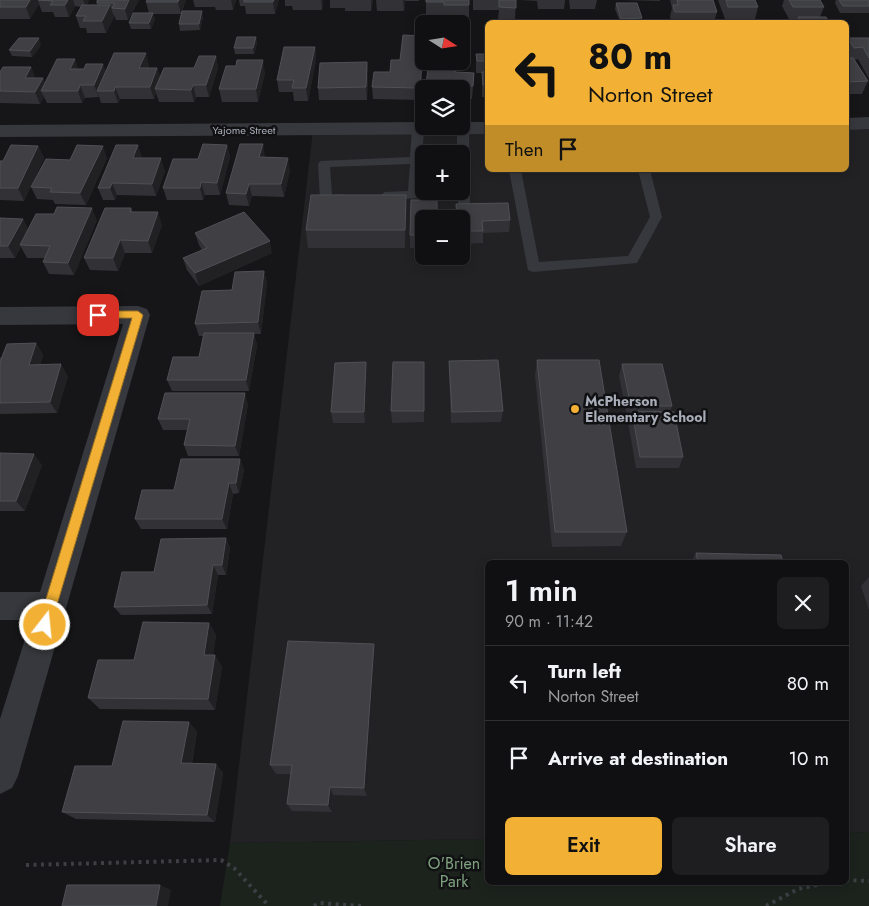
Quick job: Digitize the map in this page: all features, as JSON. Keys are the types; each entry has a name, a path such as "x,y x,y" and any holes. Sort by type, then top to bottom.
{"street":[{"path":"849,124 869,123"},
{"name":"Yajome Street","path":"470,129 485,128"},
{"name":"Yajome Street","path":"0,131 415,129"},
{"path":"0,316 138,315 0,776"},
{"path":"0,606 50,606"}],"lane":[{"path":"463,135 464,209"},
{"path":"355,198 326,199 324,164 415,160"},
{"path":"515,172 533,267 632,260 656,217 645,172"},
{"path":"375,197 414,195 415,178"}],"path":[{"path":"26,865 221,860 234,868 269,906"},
{"path":"849,880 869,881"},
{"path":"766,906 798,889 817,885"},
{"path":"314,906 319,903 362,906"}],"shaded area":[{"name":"McPherson Elementary School","path":"869,123 869,832 849,833 849,560 485,560 485,839 230,843 313,130 415,129 415,135 470,135 470,128 485,128 485,172 849,172 849,124"}],"green space":[{"name":"O'Brien Park","path":"869,832 869,906 220,906 230,843 485,839 485,885 849,885 849,833"}],"building":[{"path":"0,0 30,0 26,7 0,7"},
{"path":"38,0 68,0 65,5 50,5 53,1"},
{"path":"98,0 129,0 125,9 112,8 115,3 97,3"},
{"path":"147,0 179,0 178,2 146,2"},
{"path":"244,0 274,0 273,2 244,2"},
{"path":"426,0 469,0 469,5 444,5 444,2 426,2"},
{"path":"499,0 516,0 516,8 499,7"},
{"path":"677,0 713,0 717,12 675,12 673,5 678,5"},
{"path":"726,0 755,0 758,7 728,7"},
{"path":"789,0 820,0 824,7 793,7"},
{"path":"839,0 868,0 869,6 843,6"},
{"path":"616,3 637,3 642,18 621,19"},
{"path":"82,5 110,5 102,21 83,21 86,16 76,16"},
{"path":"182,11 202,11 199,24 179,24"},
{"path":"133,13 153,13 149,23 129,23"},
{"path":"798,17 826,17 828,20 800,20"},
{"path":"403,35 415,36 415,70 421,70 421,80 415,80 415,88 372,87 374,72 390,72 391,60 400,60"},
{"path":"237,37 256,37 253,48 234,48"},
{"path":"19,38 39,38 30,51 9,50"},
{"path":"849,38 869,38 869,58 863,47 854,48"},
{"path":"284,47 315,47 306,88 292,88 294,80 277,80"},
{"path":"114,53 146,53 139,68 157,68 150,87 115,87 114,91 97,91"},
{"path":"476,54 485,54 485,61 477,61"},
{"path":"199,56 216,56 206,85 193,85 191,90 155,89 164,68 194,68"},
{"path":"849,58 853,58 868,81 849,82"},
{"path":"57,59 75,59 70,69 84,69 86,64 103,64 94,85 80,85 78,91 41,91"},
{"path":"237,60 263,60 256,89 219,89 226,66 236,66"},
{"path":"367,62 366,87 318,88 320,63"},
{"path":"3,67 31,67 25,78 43,78 35,92 0,91 0,72"},
{"path":"428,70 455,70 455,72 474,73 473,86 470,86 470,80 427,80"},
{"path":"482,72 485,72 485,85 483,85"},
{"path":"203,144 227,145 217,183 201,182 200,188 163,188 173,159 198,159"},
{"path":"240,144 263,144 259,157 288,158 281,184 249,184 246,194 226,193"},
{"path":"11,145 38,146 18,188 0,188 0,161 3,161"},
{"path":"77,145 103,146 80,193 50,192 52,188 31,187 46,159 70,160"},
{"path":"116,145 138,145 133,158 161,158 152,184 112,183 110,188 98,188"},
{"path":"311,195 406,195 405,230 306,230"},
{"path":"411,200 437,200 437,210 415,210 415,235 410,235"},
{"path":"508,203 510,220 482,221 483,231 470,231 470,210 456,210 456,204"},
{"path":"57,207 92,208 68,263 43,262 50,246 20,245 36,214 54,214"},
{"path":"105,208 131,208 130,212 158,212 148,241 120,240 113,258 84,258"},
{"path":"244,212 270,241 195,273 183,258 207,248 195,233"},
{"path":"0,218 23,219 8,246 0,246"},
{"path":"264,271 258,322 195,324 202,291 232,290 235,272"},
{"path":"204,333 254,333 246,380 167,380 173,357 199,357"},
{"path":"36,343 29,365 61,364 50,402 0,403 0,362 7,344"},
{"path":"498,360 503,411 452,412 449,361"},
{"path":"537,360 599,360 627,532 555,532"},
{"path":"366,362 364,412 331,412 335,363"},
{"path":"393,362 424,362 424,411 391,411"},
{"path":"622,364 662,364 672,406 631,406"},
{"path":"165,393 245,393 235,446 184,445 190,419 158,419"},
{"path":"632,411 674,412 683,457 640,457"},
{"path":"0,453 34,454 16,501 0,501"},
{"path":"181,459 240,459 236,483 229,483 222,519 135,519 142,490 174,490"},
{"path":"226,538 222,565 213,565 207,605 114,607 122,572 154,572 161,539"},
{"path":"696,553 781,555 782,560 698,560"},
{"path":"143,622 209,623 204,655 215,655 208,699 88,698 98,660 134,660"},
{"path":"288,641 374,644 364,788 330,787 328,805 287,804 292,765 270,765"},
{"path":"123,721 189,722 181,763 216,764 207,815 62,812 75,766 112,766"},
{"path":"67,885 160,885 156,906 62,906"}],"place":[{"name":"McPherson Elementary School","path":"575,409"}],"route":[{"path":"45,625 138,315 98,315"}]}
